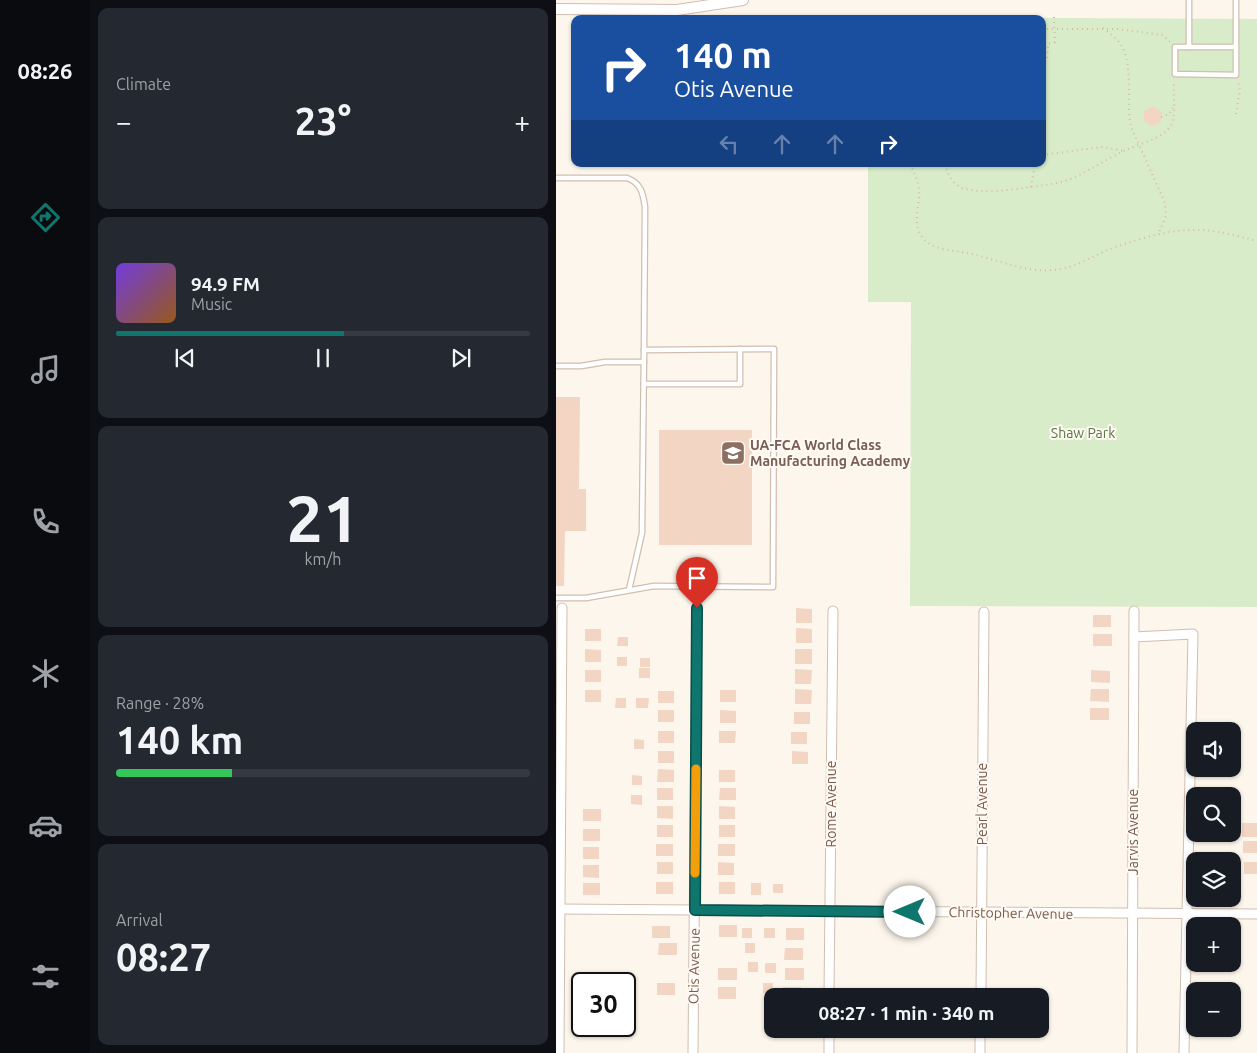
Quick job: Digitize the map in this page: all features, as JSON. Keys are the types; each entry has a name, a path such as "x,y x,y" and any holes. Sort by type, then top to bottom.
{"street":[{"path":"556,9 677,10 743,0"},
{"path":"559,1053 558,909 562,608"},
{"name":"Otis Avenue","path":"693,1053 697,608"},
{"name":"Rome Avenue","path":"829,988 833,611"},
{"name":"Jarvis Avenue","path":"1132,1053 1134,611"},
{"name":"Pearl Avenue","path":"981,988 984,612"},
{"path":"1134,637 1192,634 1184,1053"},
{"name":"Christopher Avenue","path":"558,909 1257,914"},
{"path":"829,1038 829,1053"},
{"path":"980,1038 980,1053"}],"lane":[{"path":"1189,0 1189,47"},
{"path":"1236,0 1236,47 1236,75 1175,74 1175,47 1236,47"},
{"path":"556,178 627,178 635,182 642,191 645,207 642,533 629,590"},
{"path":"644,384 740,384 740,349"},
{"path":"556,598 586,598 654,586 773,587 774,349 644,350"},
{"path":"556,366 581,366 605,362 644,362"}],"path":[{"path":"1046,61 1048,44 1055,43 1054,16"},
{"path":"1103,28 1121,45 1125,54 1128,77 1129,116 1138,145 1166,203 1166,216 1158,235"},
{"path":"1046,29 1103,28 1163,35 1175,47"},
{"path":"946,167 950,177 958,186 965,188 1007,191 1068,180 1124,151 1150,140 1168,129 1173,120 1175,74"},
{"path":"1236,75 1240,90 1236,114"},
{"path":"1161,117 1169,114 1173,107"},
{"path":"1046,154 1102,147 1124,151"},
{"path":"911,167 919,190 917,228 924,240 934,246 1034,270 1052,270 1071,266 1110,250 1175,231 1190,230 1226,233 1257,241"},
{"path":"1031,187 1034,167"}],"green space":[{"name":"Shaw Park","path":"1046,18 1257,19 1257,607 910,606 911,302 868,302 868,167 1046,167"}],"building":[{"path":"1153,106 1162,112 1161,122 1152,126 1144,121 1144,111"},
{"path":"556,397 580,397 579,489 586,489 586,531 565,531 564,586 556,586"},
{"path":"659,430 752,430 752,545 659,545"},
{"path":"796,608 812,609 812,623 796,623"},
{"path":"1093,615 1111,615 1111,627 1093,627"},
{"path":"796,628 812,629 812,643 796,643"},
{"path":"585,629 601,629 601,641 585,641"},
{"path":"1093,634 1112,634 1112,646 1093,646"},
{"path":"618,637 628,637 628,646 617,646"},
{"path":"585,649 601,650 601,662 585,662"},
{"path":"795,649 812,649 812,664 795,664"},
{"path":"617,657 627,657 627,666 617,666"},
{"path":"640,658 650,658 650,667 640,667"},
{"path":"639,668 650,668 650,678 639,678"},
{"path":"795,669 812,670 811,684 795,684"},
{"path":"585,670 601,670 601,682 585,682"},
{"path":"1091,670 1110,671 1110,683 1091,682"},
{"path":"795,689 812,690 811,704 795,704"},
{"path":"1091,689 1109,689 1109,702 1090,701"},
{"path":"585,690 601,690 601,702 585,702"},
{"path":"720,690 736,690 736,702 720,702"},
{"path":"658,691 674,691 674,703 658,703"},
{"path":"616,698 626,698 626,708 615,708"},
{"path":"636,698 649,698 648,708 636,708"},
{"path":"1090,708 1109,708 1109,720 1090,720"},
{"path":"658,710 674,710 674,722 658,722"},
{"path":"720,710 736,711 736,723 720,723"},
{"path":"794,712 810,712 810,724 794,724"},
{"path":"658,731 674,731 674,743 658,743"},
{"path":"719,731 736,731 735,743 719,743"},
{"path":"791,732 807,732 807,744 791,744"},
{"path":"634,739 644,740 644,749 634,749"},
{"path":"658,751 674,751 674,763 658,763"},
{"path":"792,751 808,752 808,764 792,764"},
{"path":"658,769 674,770 674,782 657,782"},
{"path":"719,770 735,770 735,782 719,782"},
{"path":"632,775 642,776 642,785 632,785"},
{"path":"657,788 673,788 673,800 657,800"},
{"path":"720,788 736,788 736,800 719,800"},
{"path":"631,795 642,795 642,805 631,804"},
{"path":"657,806 673,806 673,819 657,818"},
{"path":"719,806 735,807 735,819 719,819"},
{"path":"583,809 601,809 601,821 583,821"},
{"path":"1242,823 1257,823 1257,837 1242,837"},
{"path":"657,825 673,825 673,837 657,837"},
{"path":"719,825 735,825 735,837 719,837"},
{"path":"583,829 600,829 600,841 583,841"},
{"path":"1243,841 1257,841 1257,853 1243,853"},
{"path":"656,844 673,844 673,856 656,856"},
{"path":"718,844 735,844 735,856 718,856"},
{"path":"583,847 599,847 599,859 583,859"},
{"path":"657,862 673,862 673,874 657,874"},
{"path":"718,862 734,863 734,875 718,875"},
{"path":"1244,862 1257,862 1257,874 1244,874"},
{"path":"583,865 599,865 599,878 583,877"},
{"path":"656,882 673,882 673,894 656,894"},
{"path":"719,882 735,882 735,894 719,894"},
{"path":"583,883 600,883 600,895 583,895"},
{"path":"751,883 761,883 761,895 751,895"},
{"path":"773,884 783,884 783,893 773,893"},
{"path":"719,925 737,925 737,937 719,937"},
{"path":"652,926 670,926 670,938 652,938"},
{"path":"742,928 752,928 752,938 742,938"},
{"path":"764,928 775,928 775,938 764,938"},
{"path":"786,928 804,928 804,940 786,940"},
{"path":"659,943 677,943 677,955 658,955"},
{"path":"745,943 755,943 755,953 745,953"},
{"path":"785,948 803,948 803,960 784,960"},
{"path":"748,962 758,962 758,972 748,972"},
{"path":"765,963 776,963 776,973 765,973"},
{"path":"718,968 737,968 737,980 718,980"},
{"path":"785,968 804,968 804,980 785,980"},
{"path":"657,983 675,983 675,995 657,995"},
{"path":"763,983 773,983 773,988 764,988 763,993"},
{"path":"718,987 736,987 736,999 718,999"},
{"path":"783,987 801,987 801,988"}],"slow traffic":[{"path":"695,873 696,769"}],"place":[{"name":"UA-FCA World Class Manufacturing Academy","path":"733,453"}],"route":[{"path":"697,608 695,910 910,912"}]}
